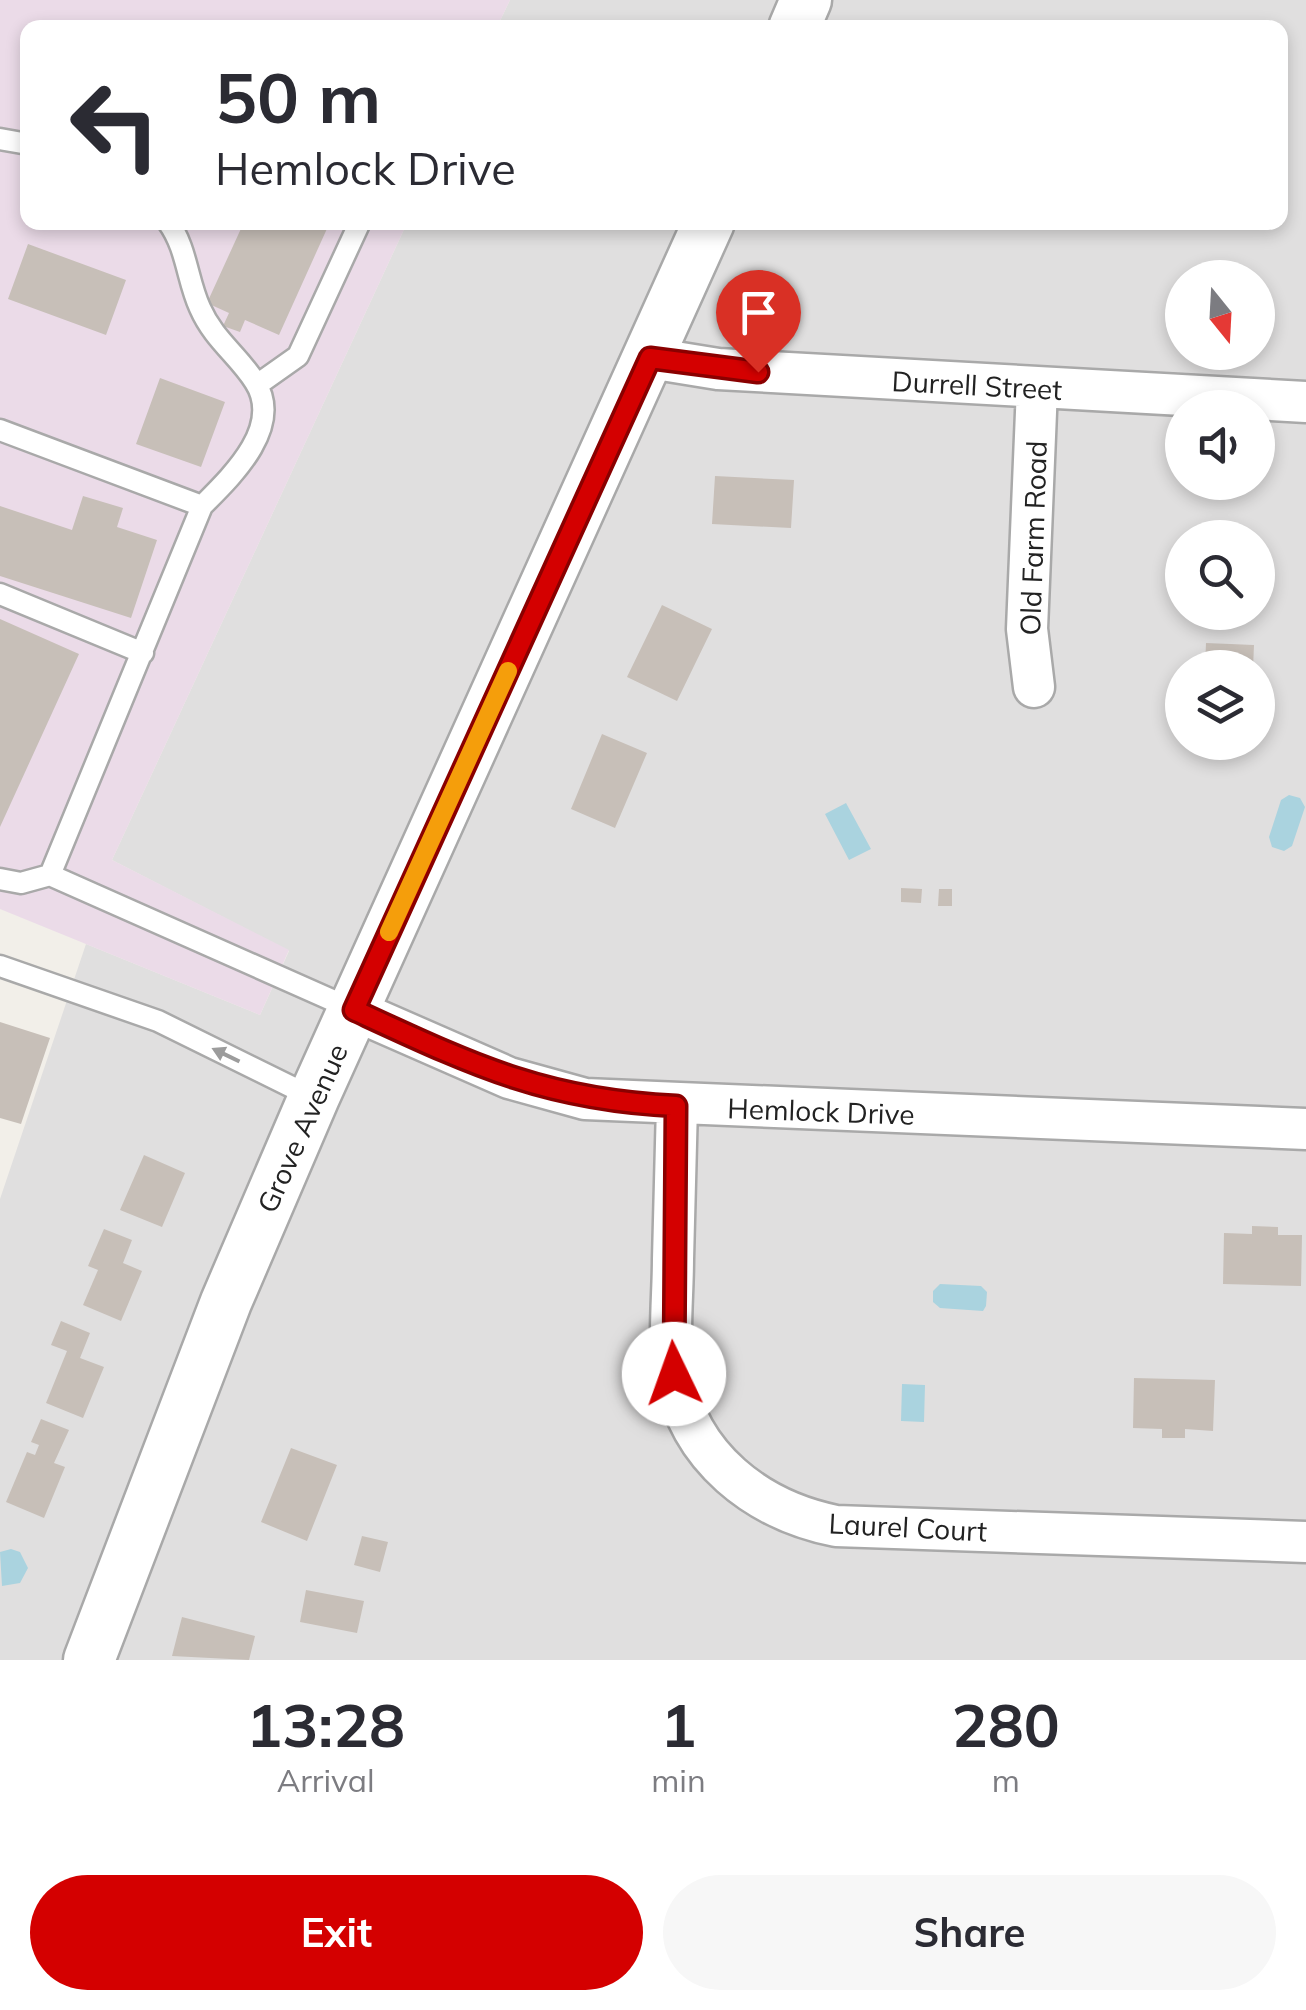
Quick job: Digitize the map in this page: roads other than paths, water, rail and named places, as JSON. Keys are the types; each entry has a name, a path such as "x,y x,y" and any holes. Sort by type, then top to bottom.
{"street":[{"name":"Grove Avenue","path":"90,1660 219,1320 314,1098 706,230"},
{"name":"Durrell Street","path":"650,358 718,369 1306,402"},
{"name":"Old Farm Road","path":"1034,688 1027,629 1037,388"},
{"name":"Hemlock Drive","path":"354,1010 468,1062 551,1092 620,1103 1306,1129"},
{"name":"Laurel Court","path":"676,1106 674,1374 694,1428 728,1475 752,1494 806,1520 836,1526 1306,1542"}],"lane":[{"path":"50,875 202,506 242,466 262,418 257,385 220,345 171,230"},
{"path":"257,385 298,356 356,230"},
{"path":"0,430 202,506"},
{"path":"0,594 143,653"},
{"path":"0,879 21,883 50,875 354,1010"},
{"path":"0,966 158,1021 314,1098"}],"water":[{"path":"1289,795 1300,798 1305,807 1292,846 1284,851 1272,847 1269,837 1281,800"},
{"path":"846,803 871,849 849,860 825,814"},
{"path":"940,1284 981,1286 987,1292 986,1306 983,1311 940,1308 933,1302 933,1291"},
{"path":"902,1384 925,1385 924,1422 901,1421"},
{"path":"0,1552 20,1552 28,1568 20,1583 2,1586"}]}
